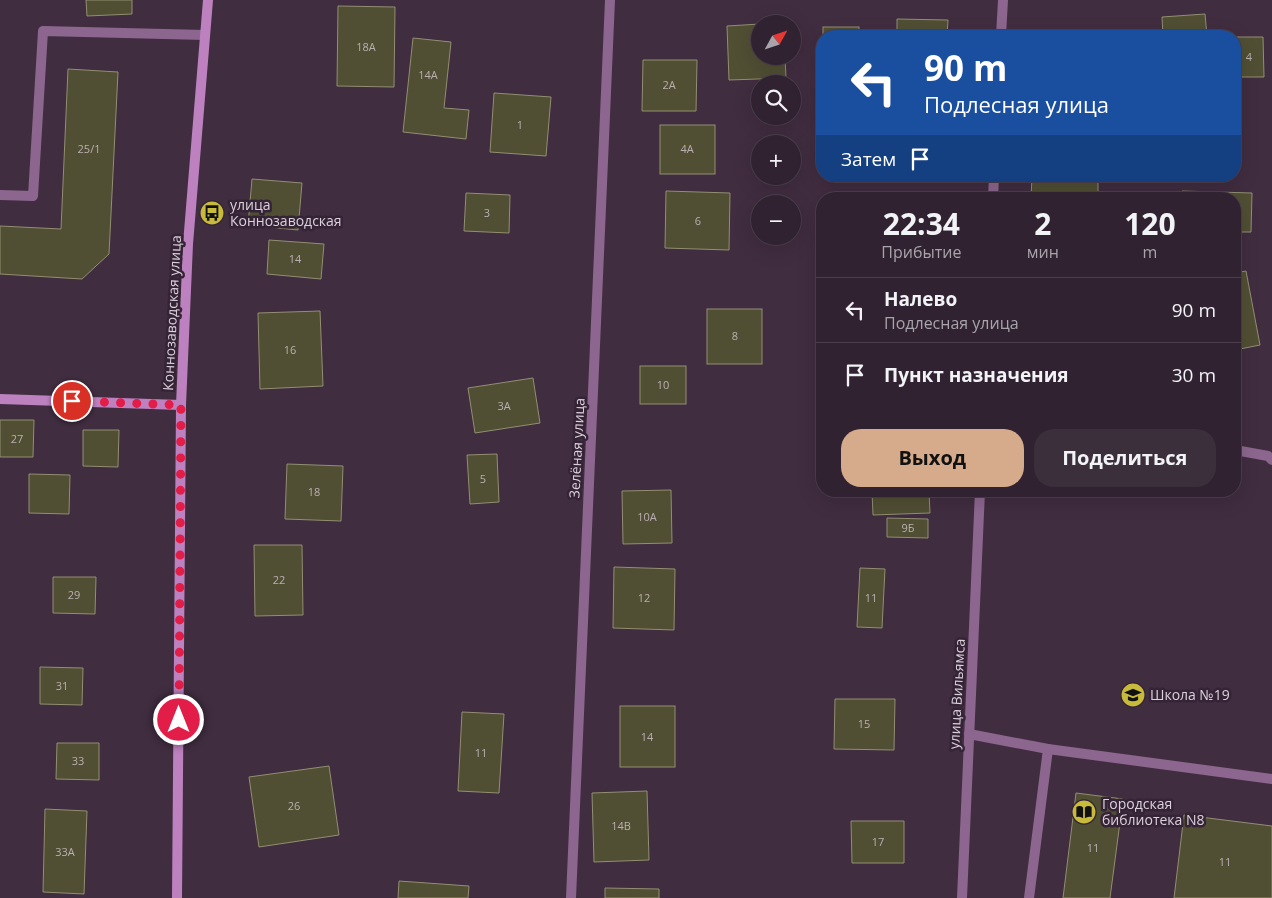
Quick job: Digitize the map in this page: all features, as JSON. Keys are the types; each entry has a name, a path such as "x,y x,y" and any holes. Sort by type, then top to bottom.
{"main road":[{"name":"Коннозаводская улица","path":"178,898 181,405 188,244 208,0"},
{"path":"0,399 181,405"}],"street":[{"name":"Зелёная улица","path":"571,898 610,0"},
{"path":"1001,30 1003,0"},
{"path":"0,195 33,196 43,31 205,34"},
{"path":"1241,451 1268,456 1272,460"},
{"name":"улица Вильямса","path":"962,898 980,497"},
{"path":"969,734 1048,749 1272,779"},
{"path":"1029,898 1048,749"}],"building":[{"path":"86,0 132,0 132,14 87,16"},
{"path":"338,6 395,7 394,87 337,86"},
{"path":"1205,14 1206,30 1163,30 1162,17"},
{"path":"897,19 948,20 947,30 897,30"},
{"path":"751,25 751,65 785,65 786,75 751,75 751,79 729,80 727,26"},
{"path":"823,27 859,27 859,30 823,30"},
{"path":"1241,37 1263,37 1264,77 1241,77"},
{"path":"413,38 451,42 444,108 469,110 466,139 403,132"},
{"path":"643,60 697,60 696,111 642,111"},
{"path":"68,69 118,72 109,254 82,279 0,274 0,226 61,229"},
{"path":"494,93 551,97 546,156 490,152"},
{"path":"660,125 715,125 715,174 660,174"},
{"path":"252,179 302,183 298,230 248,225"},
{"path":"1032,182 1098,182 1098,192 1031,192"},
{"path":"666,191 730,193 729,250 665,248"},
{"path":"1182,191 1217,192 1182,192"},
{"path":"466,193 510,195 509,233 464,231"},
{"path":"1241,193 1252,193 1251,232 1241,232"},
{"path":"269,240 324,244 321,279 267,274"},
{"path":"1246,271 1260,345 1241,349 1241,272"},
{"path":"707,309 762,309 762,364 707,364"},
{"path":"320,311 323,386 260,389 258,313"},
{"path":"640,366 686,366 686,404 640,404"},
{"path":"533,378 540,423 475,433 468,388"},
{"path":"0,420 34,420 33,457 0,457"},
{"path":"83,430 119,430 118,467 83,466"},
{"path":"497,454 499,502 470,504 467,455"},
{"path":"287,464 343,466 341,521 285,519"},
{"path":"29,474 70,475 69,514 29,513"},
{"path":"671,490 672,543 623,544 622,491"},
{"path":"872,497 929,497 930,513 873,515"},
{"path":"887,518 928,519 928,538 887,537"},
{"path":"254,545 302,545 303,615 255,616"},
{"path":"614,567 675,569 674,630 613,628"},
{"path":"860,568 885,569 882,628 857,627"},
{"path":"53,577 96,577 95,614 53,613"},
{"path":"40,667 83,668 82,705 40,704"},
{"path":"835,699 895,699 894,750 834,749"},
{"path":"620,706 675,706 675,767 620,767"},
{"path":"462,712 504,714 499,793 458,791"},
{"path":"57,743 99,743 99,780 56,779"},
{"path":"329,766 339,835 259,847 249,777"},
{"path":"647,791 649,860 594,862 592,793"},
{"path":"1076,793 1123,799 1110,898 1063,898"},
{"path":"45,809 87,811 84,894 43,892"},
{"path":"1184,815 1272,826 1272,898 1174,898"},
{"path":"851,821 904,821 904,863 852,863"},
{"path":"399,881 469,886 468,898 398,898"},
{"path":"605,888 659,889 659,898 605,898"}],"place":[{"name":"улица Коннозаводская","path":"212,213"},
{"name":"Школа №19","path":"1133,695"},
{"name":"Городская библиотека N8","path":"1084,812"}],"route":[{"path":"72,401 181,405 179,720"}]}
